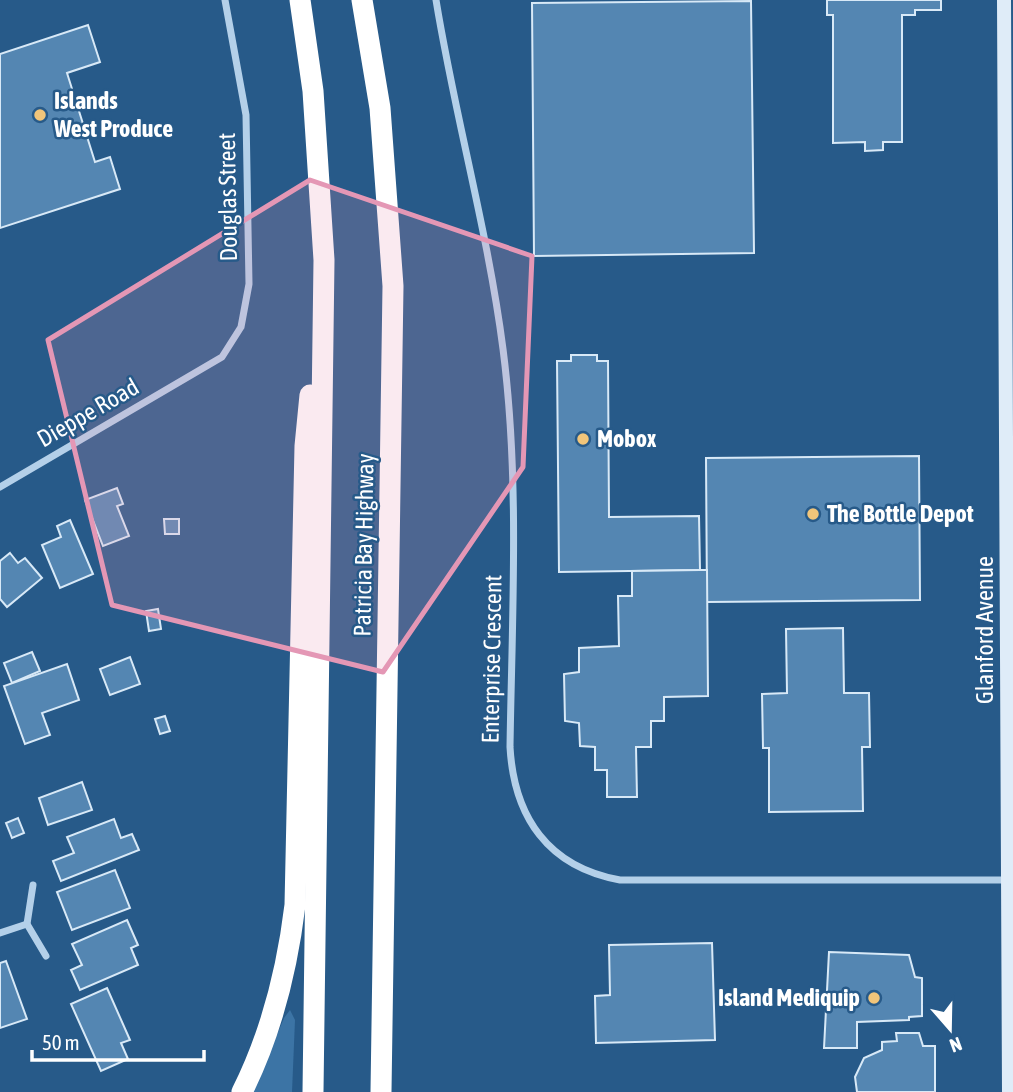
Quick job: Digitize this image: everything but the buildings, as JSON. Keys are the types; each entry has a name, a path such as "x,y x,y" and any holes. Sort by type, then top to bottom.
{"highway":[{"name":"Patricia Bay Highway","path":"300,0 313,91 324,260 313,1092"},
{"name":"Patricia Bay Highway","path":"362,0 380,108 393,286 381,1092"},
{"path":"242,1092 271,1023 288,961 295,905 305,446 324,260"}],"main road":[{"name":"Glanford Avenue","path":"1004,0 1010,620 1009,1092"}],"street":[{"name":"Douglas Street","path":"195,373 222,357 241,327 249,284 246,115 225,0"},
{"name":"Enterprise Crescent","path":"436,0 486,243 503,350 512,458 511,775 526,817 548,844 573,865 595,876 620,880 1009,880"},
{"name":"Dieppe Road","path":"0,487 195,373"},
{"path":"33,885 27,924 46,956"},
{"path":"0,933 27,924"}],"highlighted area":[{"path":"310,180 532,256 523,467 383,672 112,605 48,340"}],"shaded area":[{"path":"290,1010 295,1020 292,1092 253,1092 284,1018"}],"place":[{"name":"Islands West Produce","path":"40,115"},
{"name":"Mobox","path":"583,439"},
{"name":"The Bottle Depot","path":"813,514"},
{"name":"Island Mediquip","path":"874,998"}]}
